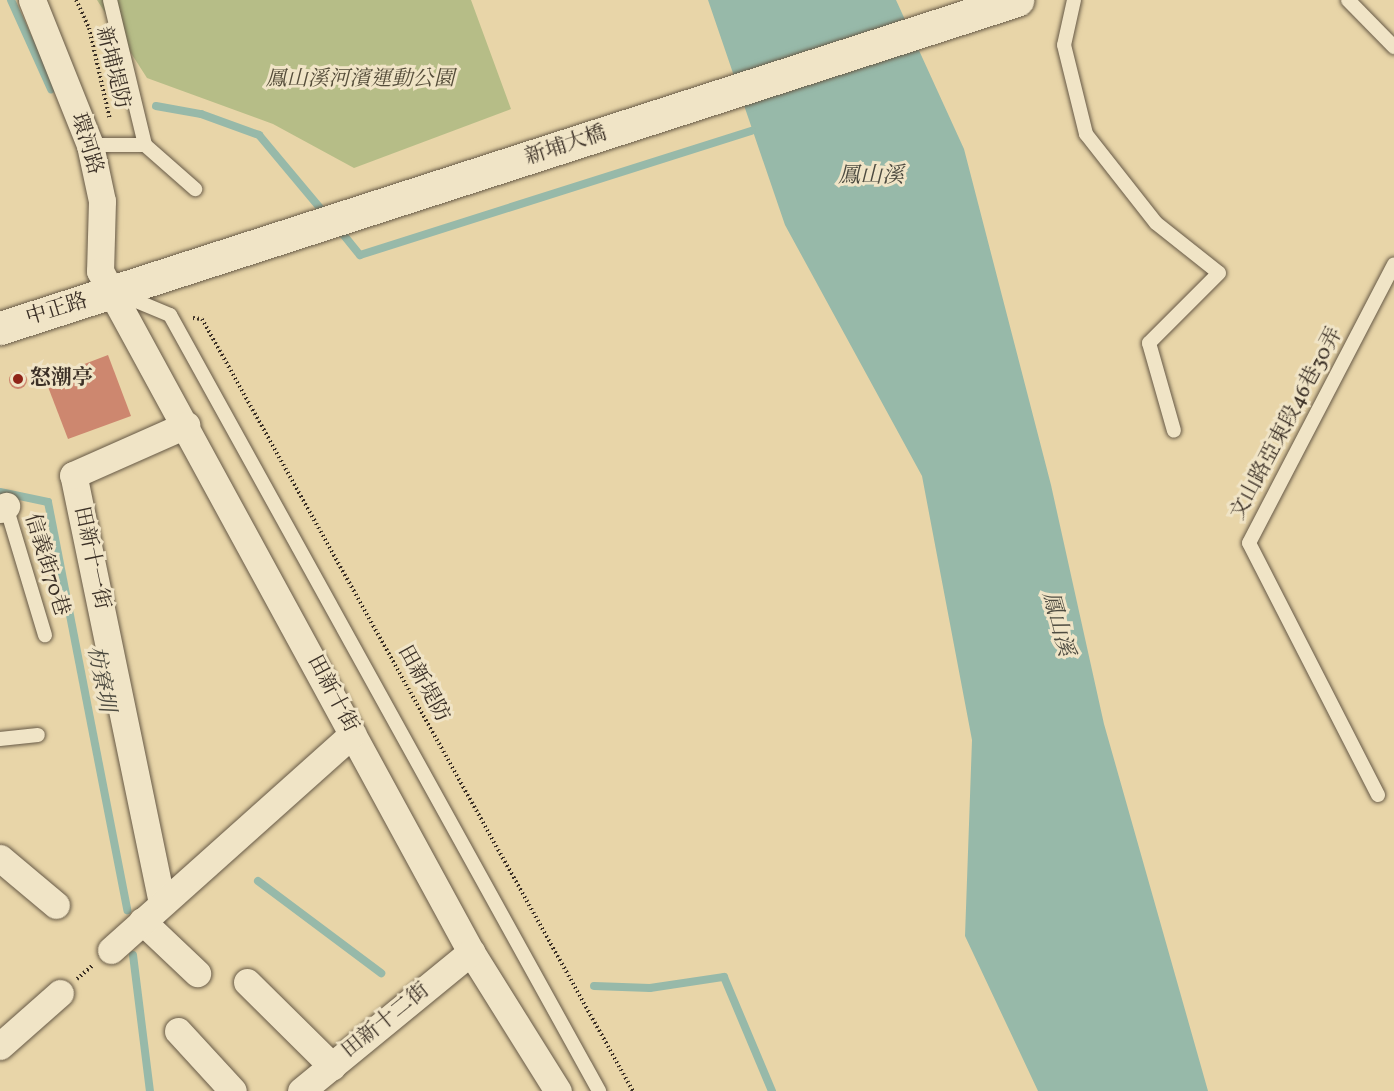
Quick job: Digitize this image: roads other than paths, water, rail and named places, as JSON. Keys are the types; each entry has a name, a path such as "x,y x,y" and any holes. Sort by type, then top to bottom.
{"main road":[{"name":"新埔大橋","path":"114,292 1017,0"},
{"name":"中正路","path":"0,327 114,292"}],"street":[{"name":"環河路","path":"32,0 103,145 100,271 114,292"},
{"name":"田新十街","path":"114,292 471,952 558,1091"},
{"name":"田新十一街","path":"162,903 74,476 186,425"},
{"path":"111,950 353,734"},
{"path":"0,858 56,905"},
{"path":"142,921 197,974"},
{"name":"田新十二街","path":"301,1091 471,952"},
{"path":"247,982 332,1066"},
{"path":"0,1046 60,993"},
{"path":"178,1031 233,1091"}],"lane":[{"path":"110,0 145,145 195,189"},
{"path":"1074,0 1064,45 1086,134 1156,223 1219,273 1149,343 1174,431"},
{"path":"1348,0 1394,47"},
{"path":"103,145 145,145"},
{"name":"文山路亞東段46巷30弄","path":"1378,795 1249,543 1394,264"},
{"path":"114,292 170,315 599,1091"},
{"name":"信義街70巷","path":"3,508 45,635"},
{"path":"0,739 38,735"}],"water":[{"name":"鳳山溪","path":"708,0 896,0 964,149 1051,485 1104,724 1208,1091 1038,1091 965,936 972,740 922,476 785,225"}],"waterway":[{"path":"11,0 51,89"},
{"path":"156,106 201,114 259,135 326,215"},
{"path":"338,228 360,255 752,131"},
{"name":"枋寮圳","path":"0,492 48,502 127,910"},
{"path":"258,881 381,973"},
{"name":"枋寮圳","path":"133,955 150,1091"},
{"path":"594,986 650,988 724,977 772,1091"}],"place":[{"name":"怒潮亭","path":"18,379"}],"park label":[{"name":"鳳山溪河濱運動公園","path":"360,80"}]}
